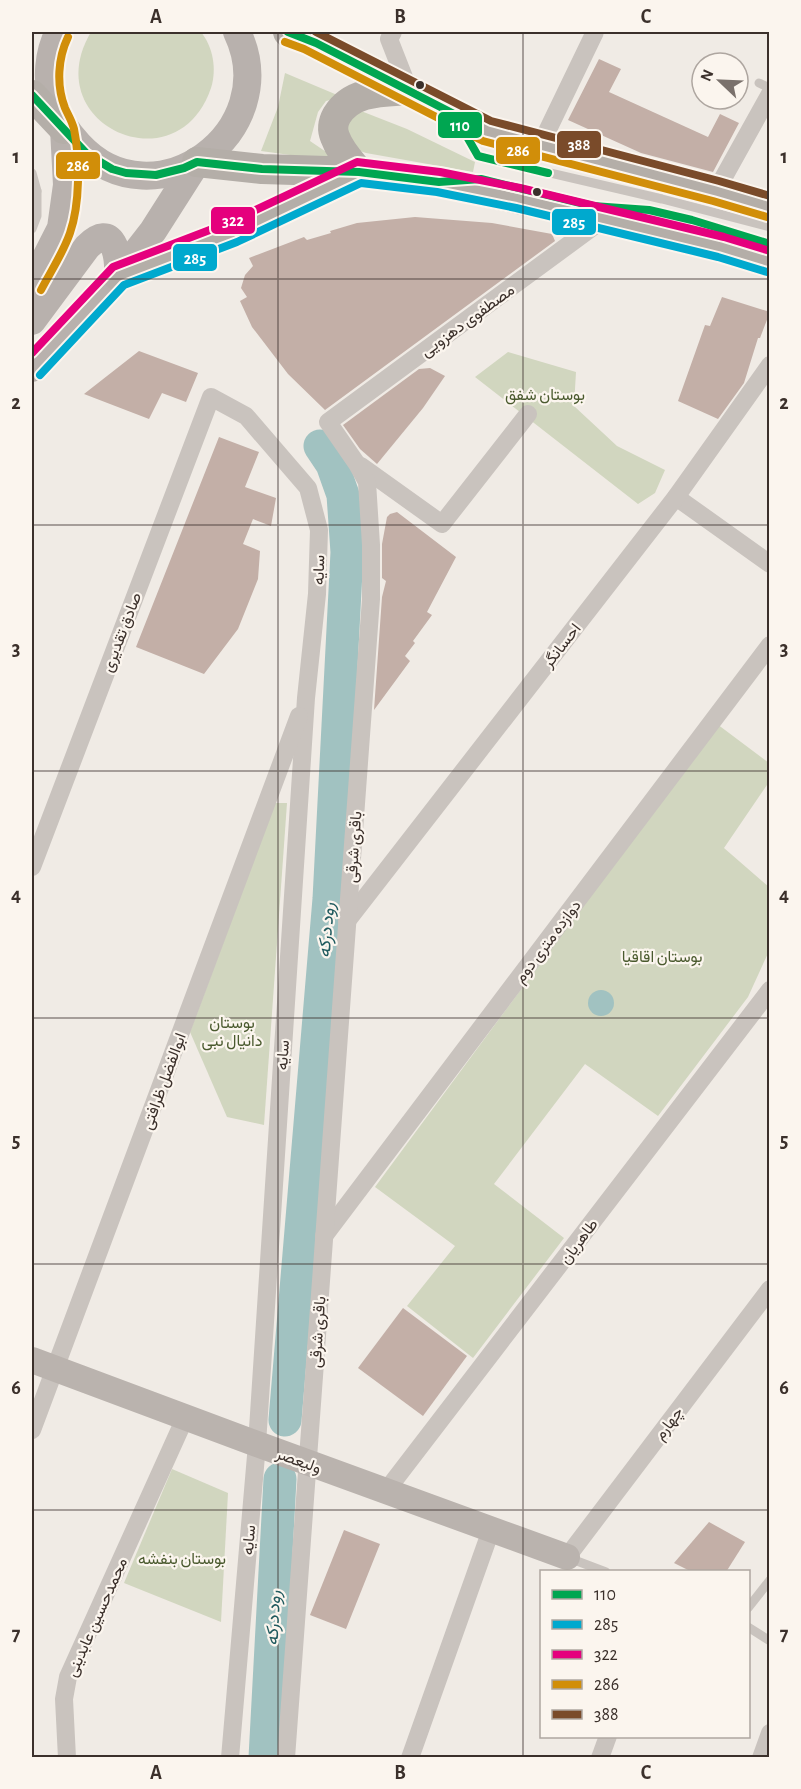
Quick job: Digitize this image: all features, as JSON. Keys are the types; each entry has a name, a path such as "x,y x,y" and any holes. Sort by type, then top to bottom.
{"highway":[{"path":"288,32 308,39 487,131 770,207"},
{"path":"359,172 342,152 333,135 333,121 342,106 357,97 409,90"},
{"path":"32,95 64,129"},
{"path":"197,162 262,169 359,172 439,182 605,218 770,262"},
{"path":"118,276 232,233 359,172"}],"main road":[{"path":"59,32 51,55 49,74 50,93 64,129 87,154 112,169 126,173 156,175 197,162 220,144 236,122 246,94 248,70 245,52 237,32"},
{"path":"32,285 61,228 67,185 64,129"},
{"path":"32,368 118,276 153,231 197,162"},
{"path":"32,321 95,239 103,237 111,241 118,260 118,276"},
{"name":"ولیعصر","path":"32,1360 567,1557"}],"street":[{"path":"540,146 596,32"},
{"path":"391,35 409,90"},
{"path":"716,191 764,88"},
{"name":"مصطفوی دهزویی","path":"328,422 605,218"},
{"name":"احسانگر","path":"347,921 676,497 770,365"},
{"name":"سایه","path":"211,397 246,416 308,488 319,530 317,594 306,698 257,1444 230,1758"},
{"name":"صادق تقدیری","path":"32,867 211,397"},
{"path":"357,464 442,524 528,414"},
{"name":"باقری شرقی","path":"286,1758 370,599 371,545 367,482 328,422"},
{"path":"676,497 770,564"},
{"name":"دوازده متری دوم","path":"324,1236 770,645"},
{"name":"ابوالفضل ظرافتی","path":"32,1431 306,698"},
{"name":"طاهریان","path":"386,1491 770,990"},
{"name":"چهارم","path":"567,1557 770,1289"},
{"name":"محمدحسین عابدینی","path":"67,1758 64,1699 68,1677 185,1418"},
{"path":"410,1758 491,1530"},
{"path":"218,1758 233,1716"},
{"path":"761,1758 770,1733"},
{"path":"600,1758 608,1738"}],"lane":[{"path":"764,88 770,88"},
{"path":"454,114 478,156 770,227"},
{"path":"32,173 37,191 37,216 32,229"},
{"path":"439,182 481,179 593,206 649,210 692,220 770,244"},
{"path":"32,204 37,191"},
{"path":"567,1557 601,1570"},
{"path":"750,1605 770,1580"},
{"path":"750,1628 770,1641"}],"green space":[{"path":"91,32 201,32 211,51 214,73 211,88 194,118 170,134 144,138 118,132 96,117 82,94 79,65"},
{"path":"285,73 342,97 326,101 318,112 310,141 341,162 261,151 278,107"},
{"path":"361,111 407,129 475,162 473,172 354,149 344,137 351,114"},
{"name":"بوستان شفق","path":"508,352 576,372 574,406 617,446 665,470 655,493 638,504 475,377"},
{"name":"بوستان اقاقیا","path":"717,724 769,763 769,782 724,848 769,887 769,951 748,997 658,1116 585,1064 494,1184 564,1238 473,1358 407,1306 455,1246 375,1187"},
{"name":"بوستان دانیال نبی","path":"275,803 287,803 264,1125 227,1117 190,1032"},
{"name":"بوستان بنفشه","path":"172,1469 228,1493 221,1622 124,1583"}],"water":[{"path":"601,990 610,994 614,1003 610,1012 601,1016 592,1012 588,1003 592,994"}],"building":[{"path":"599,59 621,69 609,92 708,137 720,114 739,123 713,172 641,153 568,120"},
{"path":"415,217 492,223 552,234 555,241 325,410 288,374 252,327 240,301 247,297 241,288 245,275 253,266 249,258 304,237 307,240 357,223"},
{"path":"722,297 770,312 760,338 758,338 744,383 718,419 678,401 705,325 710,326"},
{"path":"139,351 198,373 186,402 162,393 149,419 84,394"},
{"path":"430,368 445,376 423,408 377,464 360,449 343,425 419,369"},
{"path":"219,437 259,452 245,487 276,498 271,526 253,519 243,544 260,551 258,579 238,629 204,674 136,647"},
{"path":"397,512 456,557 427,612 432,615 405,656 410,661 374,710 382,597 386,581 382,578 382,544 387,517"},
{"path":"403,1308 467,1356 423,1416 358,1368"},
{"path":"709,1522 745,1542 727,1570 688,1570 674,1563"},
{"path":"344,1530 380,1544 346,1629 310,1615"}],"waterway":[{"name":"رود درکه","path":"285,1420 329,899 347,552 343,495 332,464 320,446"},
{"name":"رود درکه","path":"265,1758 280,1479"}],"transit line":[{"name":"110","path":"288,32 316,43 454,114 478,156 548,173"},
{"name":"388","path":"316,32 491,121 770,196"},
{"name":"286","path":"41,290 70,233 76,209 78,167 76,141 73,126 62,99 59,81 60,63 68,37"},
{"name":"286","path":"285,42 304,49 483,141 767,217"},
{"name":"110","path":"32,95 87,154 112,169 126,173 156,175 197,162 262,169 359,172 439,182 481,179 593,206 649,210 692,220 770,244"},
{"name":"322","path":"32,353 113,267 228,223 357,162 440,172 520,188 724,237 770,251"},
{"name":"285","path":"40,375 124,285 237,242 361,183 437,192 516,208 718,257 767,272"}]}
